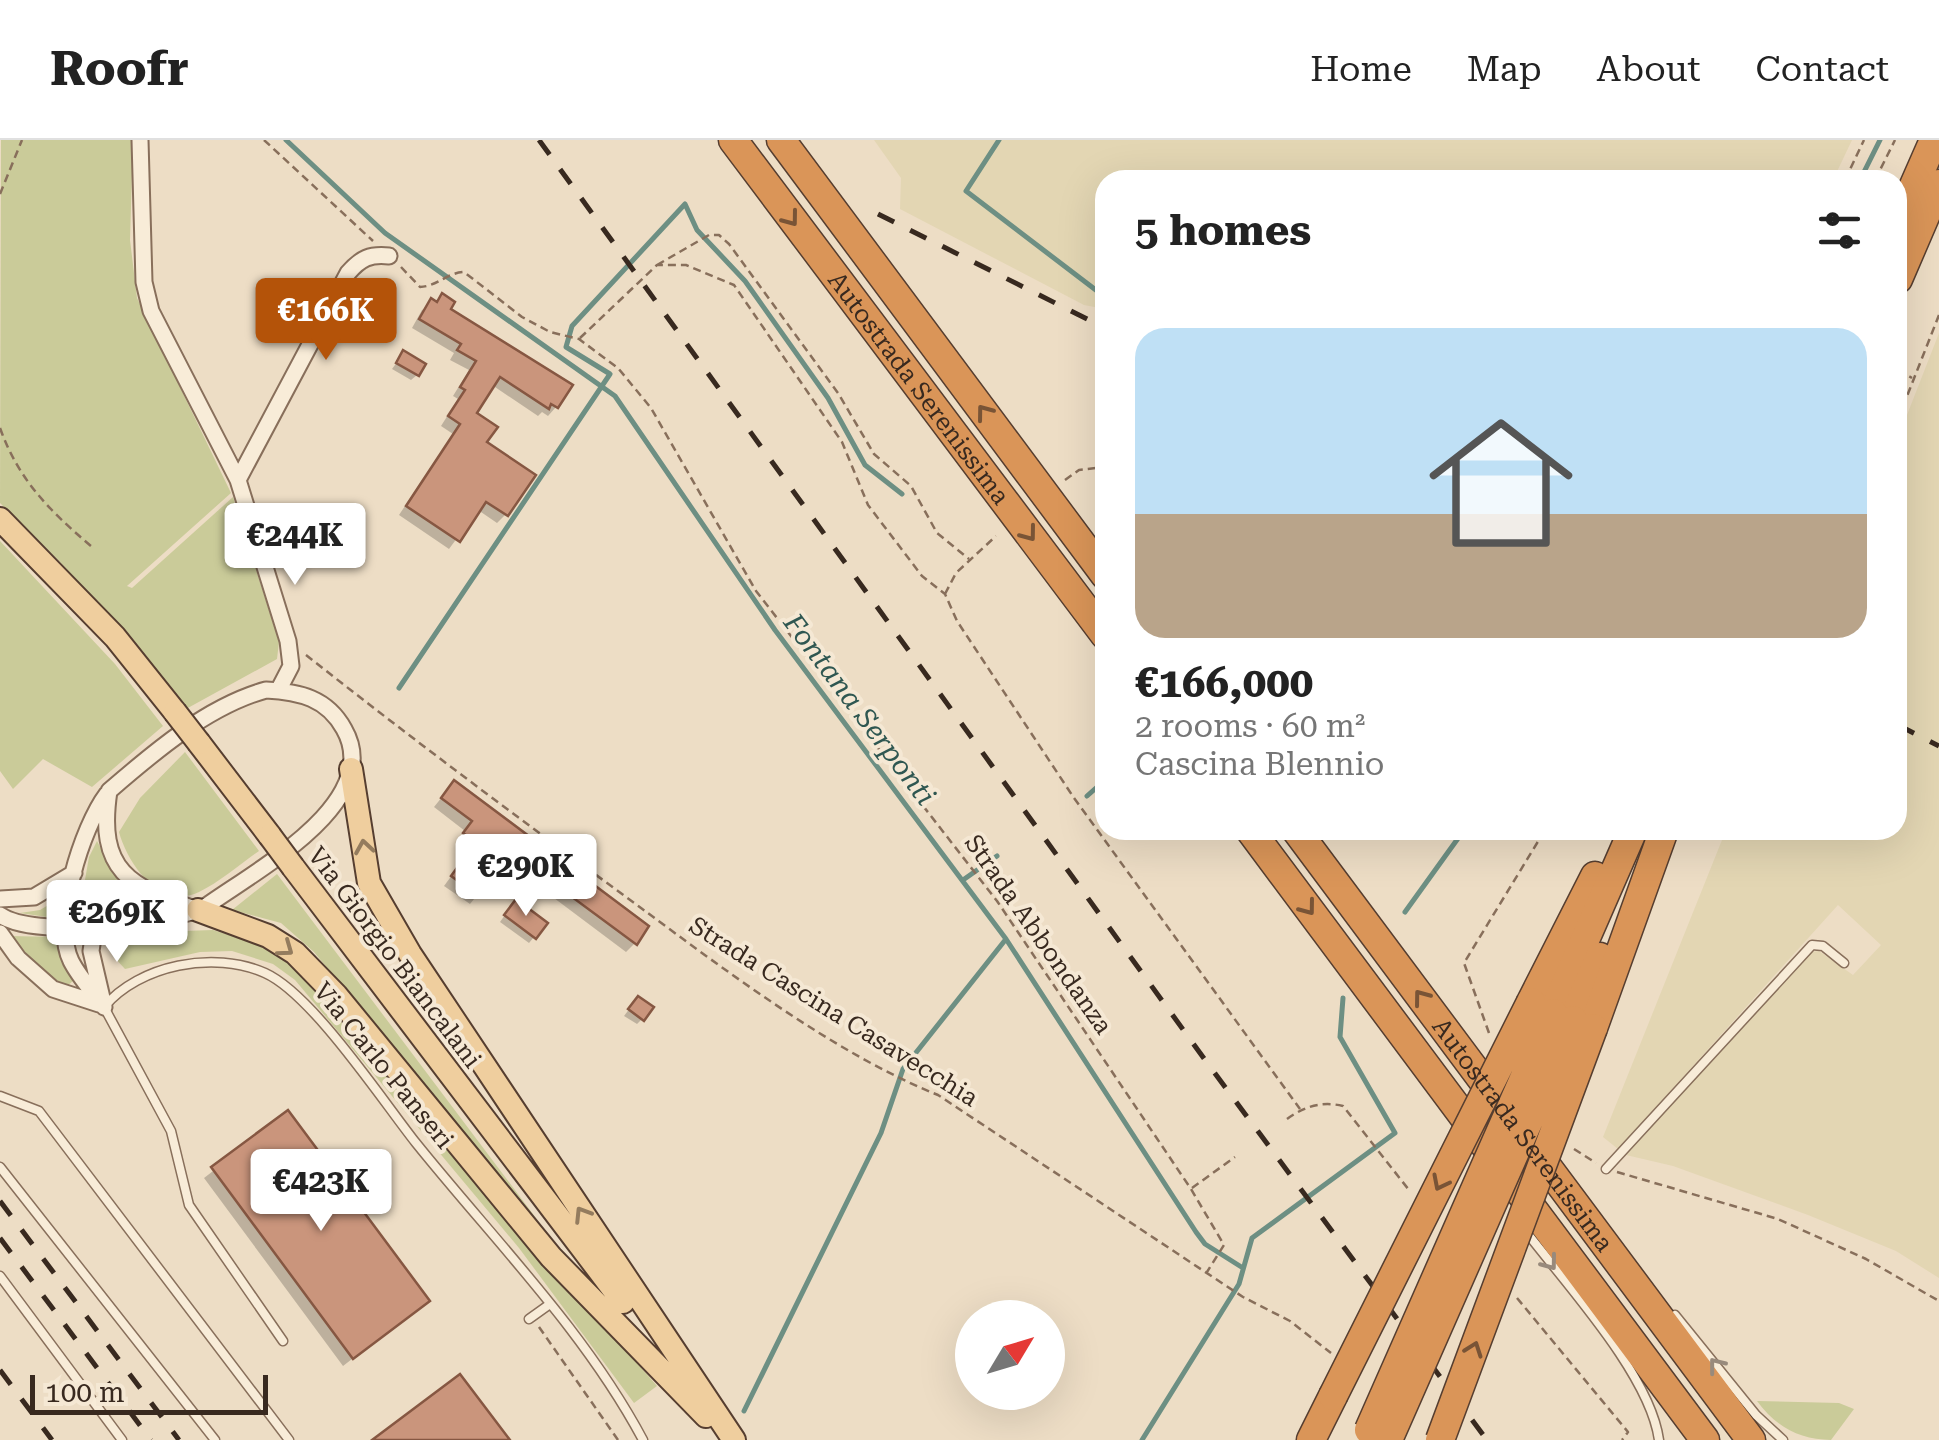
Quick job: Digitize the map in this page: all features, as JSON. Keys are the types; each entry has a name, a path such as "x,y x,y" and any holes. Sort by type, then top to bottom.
{"highway":[{"name":"Autostrada Serenissima","path":"734,140 1095,622"},
{"name":"Autostrada Serenissima","path":"781,140 1095,561"},
{"path":"1907,202 1934,140"},
{"path":"1907,258 1939,184"},
{"name":"Autostrada Serenissima","path":"1257,840 1704,1440"},
{"name":"Autostrada Serenissima","path":"1304,840 1752,1440"},
{"path":"1440,1440 1616,840"},
{"path":"1374,1437 1562,1016 1629,840"},
{"path":"1312,1440 1333,1396 1562,1016 1655,840"}],"main road":[{"name":"Via Giorgio Biancalani","path":"4,523 115,637 176,712 569,1234 732,1440"},
{"path":"351,769 370,883 394,926 732,1440"},
{"path":"198,910 268,936 295,954 336,995 551,1257 732,1440"}],"street":[{"path":"140,140 144,282 151,312 238,480 288,641 291,666 278,691"},
{"path":"238,480 348,273 358,261 374,255 390,256"},
{"path":"0,915 28,924 66,925 173,918 198,910 326,818 337,806 351,769 347,733 334,713 315,698 278,691 230,702 147,758 109,791 89,818 74,873 66,925 70,960 104,1006"},
{"path":"109,791 104,822 112,856 122,873 138,888 198,910"},
{"path":"0,899 34,897 74,873"},
{"path":"95,924 91,951 104,1006"},
{"path":"0,933 18,958 53,989 104,1006"}],"lane":[{"path":"1606,1169 1812,945 1823,946 1844,963"},
{"name":"Via Carlo Panseri","path":"104,1006 120,987 196,962 248,966 280,982 324,1028 550,1304 629,1410 643,1440"},
{"path":"104,1006 170,1131 189,1205 283,1341"},
{"path":"1401,1035 1466,1144"},
{"path":"0,1096 39,1110 290,1440"},
{"path":"1476,1160 1628,1368 1652,1410 1659,1440"},
{"path":"0,1166 215,1440"},
{"path":"1584,1214 1713,1360 1756,1415 1783,1439"},
{"path":"0,1276 122,1440"},
{"path":"530,1318 550,1304"}],"path":[{"path":"0,194 22,140"},
{"name":"Strada Abbondanza","path":"264,140 420,286 464,272 522,317 576,338 618,368 651,408 756,591 972,866 1191,1189 1222,1248 1207,1272"},
{"path":"1850,170 1864,140"},
{"path":"1880,170 1895,140"},
{"path":"576,338 656,265 697,240 719,235 838,393 874,454 911,486 937,533 969,559"},
{"path":"656,265 686,264 734,285 842,442 868,505 922,576 945,594 957,621 1095,826"},
{"path":"1907,396 1939,315"},
{"path":"1907,374 1914,378"},
{"path":"0,428 20,475 44,507 92,546"},
{"path":"1062,483 1079,470 1095,468"},
{"path":"945,594 969,559 996,536"},
{"name":"Strada Cascina Casavecchia","path":"288,641 450,768 727,972 903,1081 938,1095 1207,1272"},
{"path":"1105,840 1300,1110"},
{"path":"1497,1044 1486,1029 1464,963 1540,840"},
{"path":"1287,1118 1327,1102 1343,1106 1381,1154"},
{"path":"1574,1150 1606,1169 1778,1219 1866,1259 1939,1301"},
{"path":"1191,1189 1235,1157"},
{"path":"1207,1272 1240,1294"},
{"path":"1514,1294 1628,1432 1622,1440"},
{"path":"530,1318 618,1440"}],"shaded area":[{"path":"874,140 1852,140 1838,170 1095,170 1095,307 1084,305 900,209 901,178"},
{"path":"1939,333 1939,1278 1896,1251 1808,1215 1673,1166 1626,1155 1809,952 1819,951 1853,975 1881,945 1838,905 1618,1149 1603,1137 1722,840 1907,840 1907,415"}],"green space":[{"path":"1,140 133,140 130,240 137,298 231,493 127,586 132,588 233,497 279,642 277,659 186,709 60,562 0,503"},
{"path":"0,541 115,664 163,726 92,787 43,759 13,789 0,771"},
{"path":"185,752 259,851 207,888 184,896 171,895 147,880 129,857 119,832 140,798"},
{"path":"97,841 121,887 157,907 156,912 86,918 79,914 89,857"},
{"path":"277,874 542,1226 314,952 281,923 232,910"},
{"path":"60,898 60,919 20,913 40,910"},
{"path":"213,930 262,945 298,969 657,1386 634,1403 519,1248 295,980 273,964 232,951 200,952 125,969 113,956 114,945 126,933"},
{"path":"9,936 59,937 74,980 66,987 57,984"},
{"path":"1757,1401 1839,1403 1854,1409 1831,1440 1809,1438 1790,1430"}],"building":[{"path":"442,293 455,302 451,309 573,385 558,408 551,404 549,409 500,377 477,413 498,427 487,442 536,475 508,516 486,502 460,542 406,506 460,424 448,416 465,390 460,387 476,361 457,350 461,344 419,319 431,298 437,302"},
{"path":"403,350 426,364 419,376 396,363"},
{"path":"454,780 649,926 637,945 522,860 515,871 505,864 480,897 451,876 476,842 463,833 472,821 441,798"},
{"path":"516,899 548,923 536,939 504,915"},
{"path":"638,996 654,1007 644,1021 628,1009"},
{"path":"288,1110 430,1301 353,1359 211,1167"},
{"path":"460,1374 510,1440 372,1440"}],"waterway":[{"name":"Fontana Serponti","path":"286,140 385,233 615,396 775,630 1006,939 903,1069 881,1133 744,1411"},
{"path":"999,140 966,191 1095,289"},
{"path":"1865,170 1880,140"},
{"path":"399,688 610,374 566,347 572,326 685,204 697,230 745,281 828,398 865,465 902,494"},
{"path":"1087,796 1095,789"},
{"path":"1405,912 1457,840"},
{"path":"963,880 997,856"},
{"path":"1006,939 1196,1232 1205,1244 1243,1268"},
{"path":"1142,1440 1239,1284 1252,1238 1395,1133 1340,1037 1343,998"}],"railway":[{"path":"539,140 1208,1064 1487,1440"},
{"path":"878,214 1095,323"},
{"path":"1907,730 1939,746"},
{"path":"0,1201 179,1440"},
{"path":"0,1238 151,1440"},
{"path":"0,1370 52,1440"}]}
